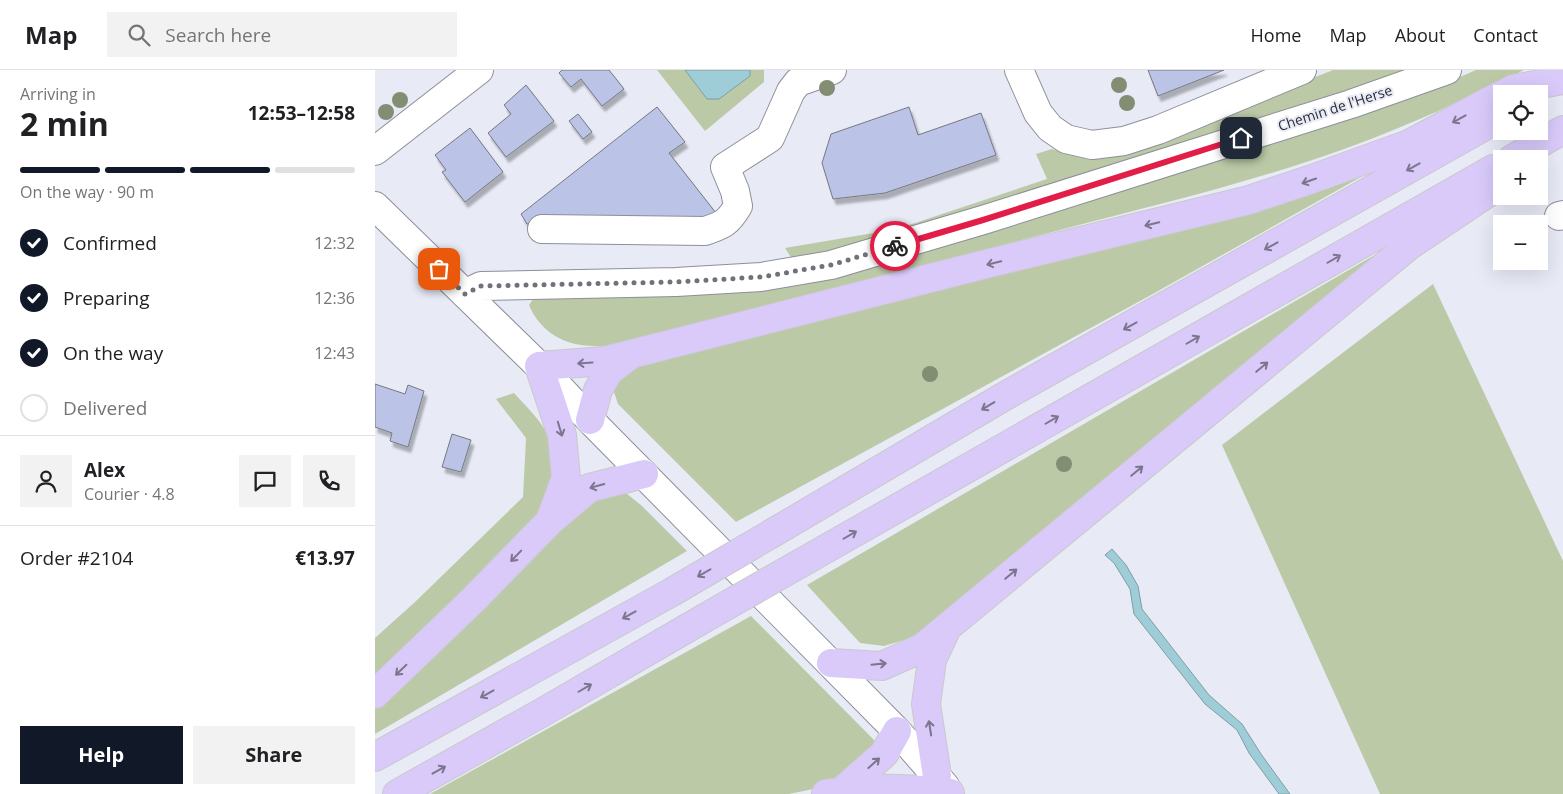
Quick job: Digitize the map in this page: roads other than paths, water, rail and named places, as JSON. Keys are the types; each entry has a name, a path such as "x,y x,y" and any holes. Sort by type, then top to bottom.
{"main road":[{"path":"1542,85 1563,82"},
{"path":"1548,91 1563,82"},
{"path":"550,521 566,478 562,435 539,366 604,361 630,355 990,263 1249,200 1346,168 1409,144 1493,100"},
{"path":"375,757 672,592 1005,396 1493,122"},
{"path":"1528,150 1563,130"},
{"path":"1546,150 1563,135"},
{"path":"397,794 1493,170"},
{"path":"831,663 882,666 922,648 1410,245 1493,189"},
{"path":"591,420 598,390 609,371 630,355"},
{"path":"375,694 473,600 550,521 589,488 644,474"},
{"path":"835,792 946,788 926,704 931,660 947,627"},
{"path":"835,792 884,754 897,731"}],"street":[{"path":"375,151 479,70"},
{"path":"542,229 705,231 720,226 731,218 738,206 735,191 725,167 770,138 791,91 794,76 832,70"},
{"path":"1019,70 1038,113 1050,128 1066,139 1092,145 1124,141 1158,130 1303,70"},
{"name":"Chemin de l'Herse","path":"465,294 481,286 676,282 761,277 831,265 1031,205 1351,104 1447,70"},
{"path":"375,206 539,366 831,663 897,731 946,788"}],"water":[{"path":"685,70 750,70 750,76 719,99 707,99"},
{"path":"1112,549 1126,565 1138,586 1142,609 1209,695 1242,724 1290,794 1279,794 1249,753 1237,730 1205,704 1134,614 1130,589 1114,563 1105,555"}]}
